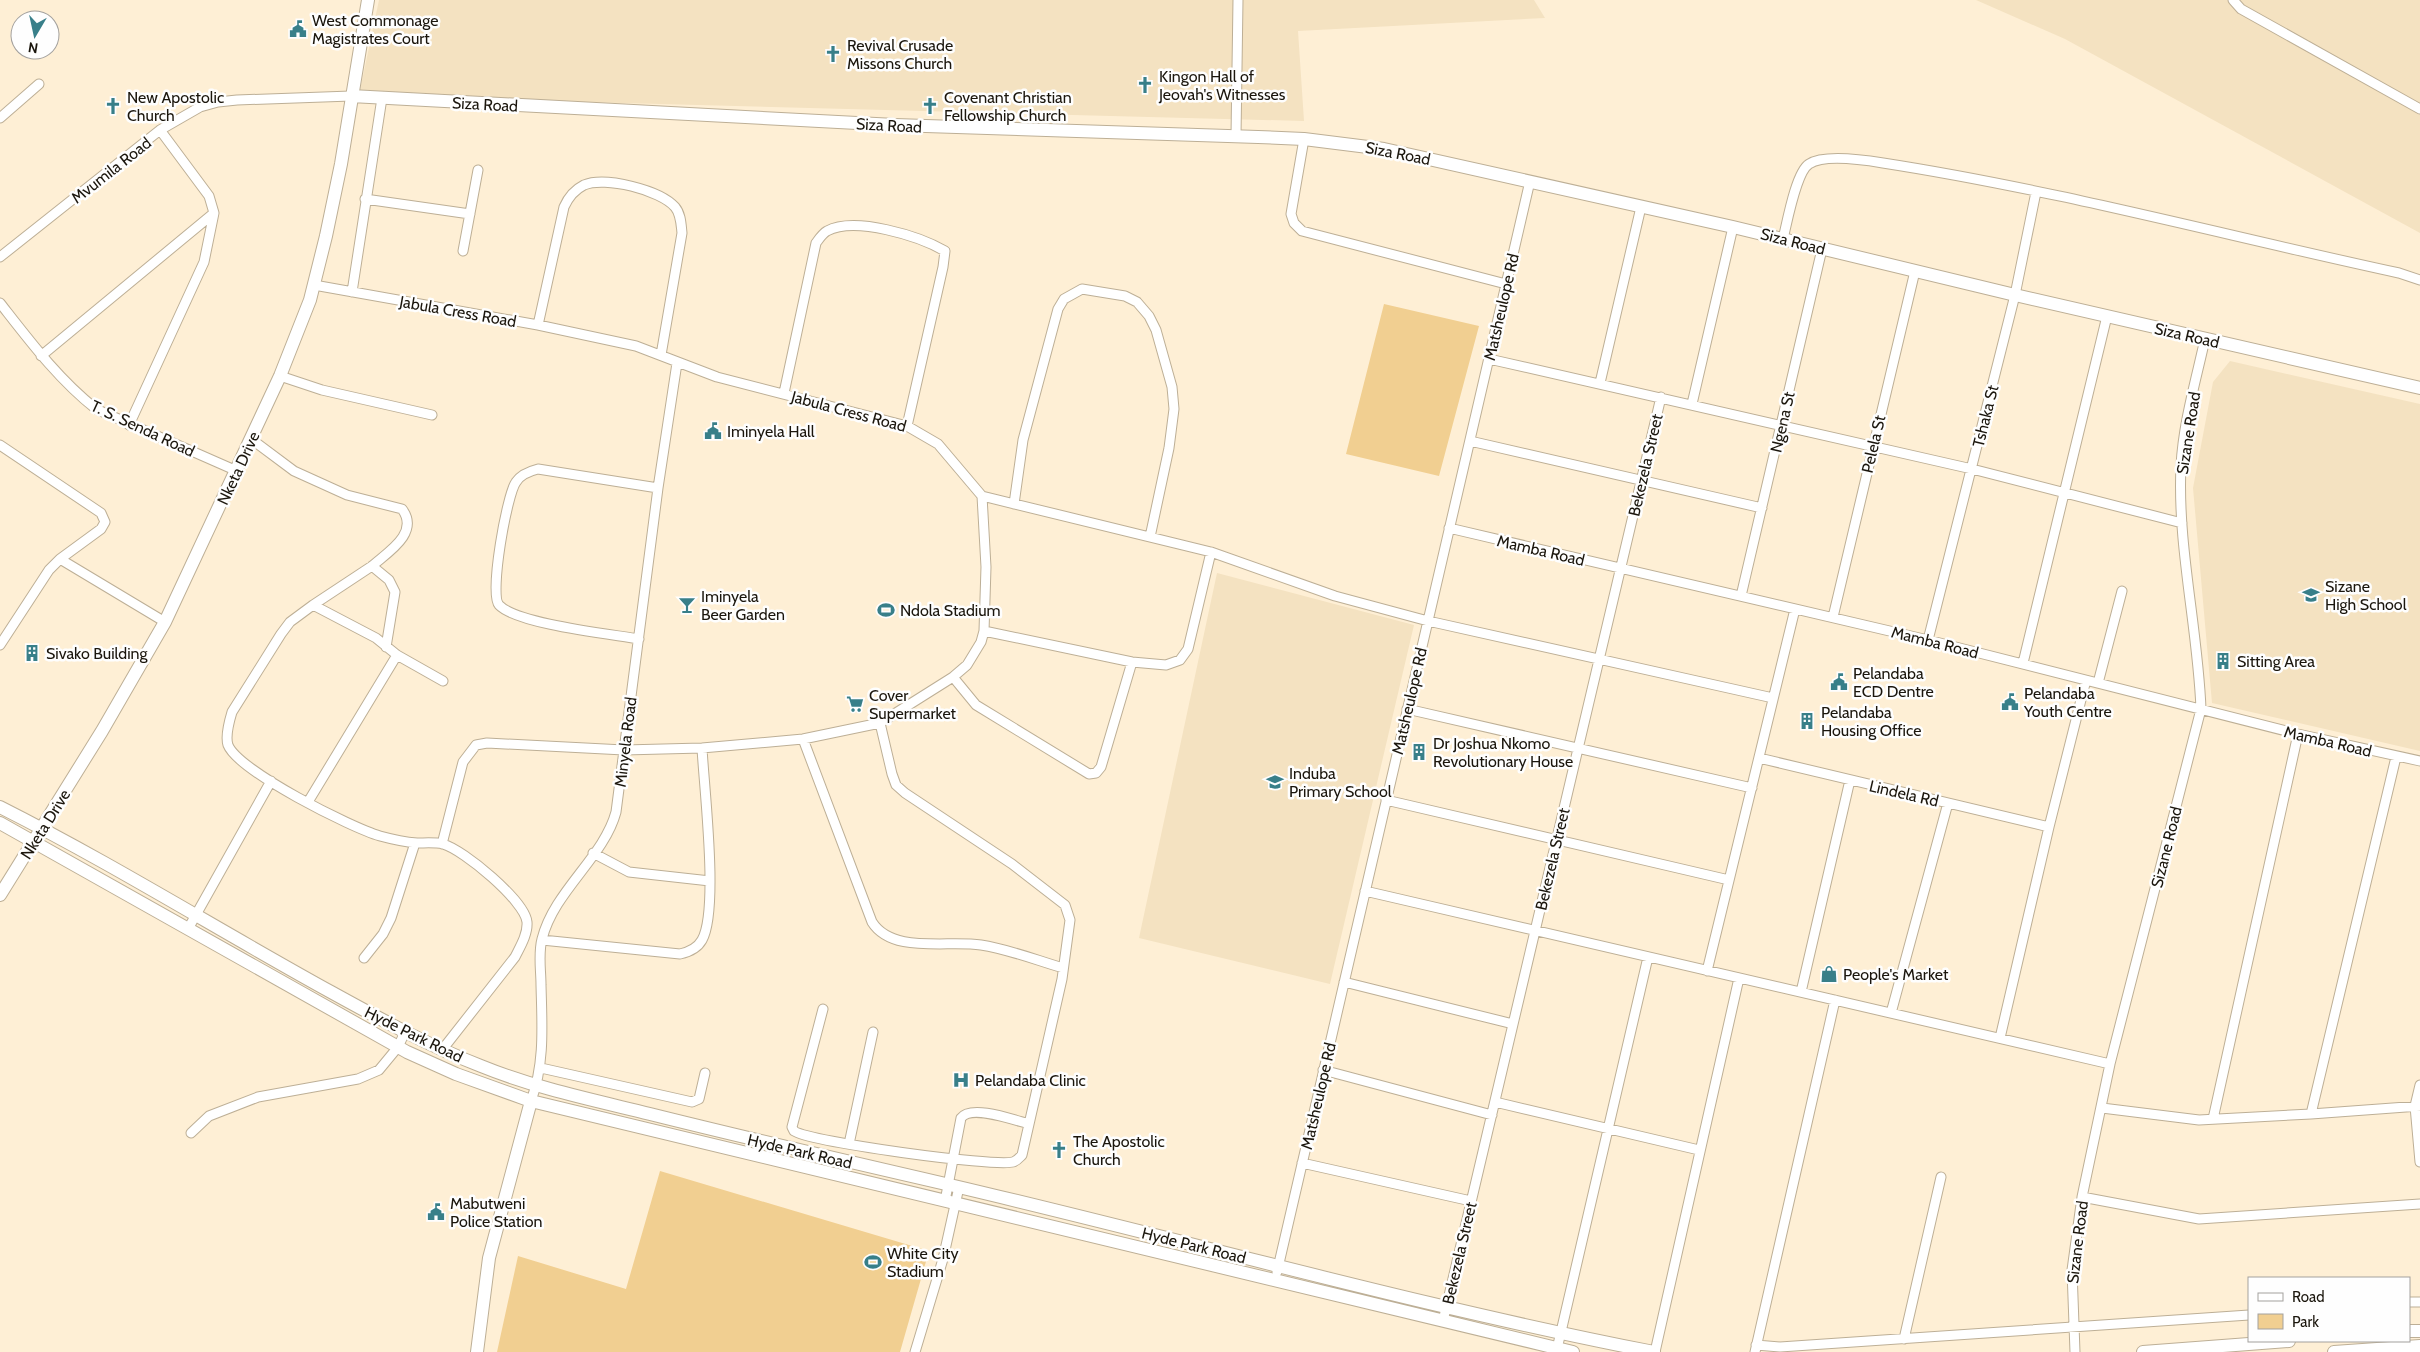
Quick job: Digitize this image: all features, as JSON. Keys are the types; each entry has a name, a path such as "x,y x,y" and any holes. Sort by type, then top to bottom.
{"street":[{"name":"Nketa Drive","path":"0,895 43,828 165,622 280,376 314,285 341,164 368,0"},
{"path":"1236,136 1238,0"},
{"path":"2233,0 2241,9 2420,109"},
{"path":"0,118 39,84"},
{"name":"Siza Road","path":"351,96 895,125 1304,139 1384,149 1733,227 2014,295 2420,388"},
{"name":"Mvumila Road","path":"0,257 160,130 200,107 218,102 351,96"},
{"path":"352,292 382,98"},
{"path":"129,425 204,262 214,213 213,203 209,196 160,130"},
{"path":"1304,139 1291,214 1294,223 1302,232 1506,284"},
{"path":"1783,239 1801,174 1808,164 1818,160 1829,159 1882,163 2036,192 2399,273 2420,280"},
{"path":"463,251 478,170"},
{"name":"Matsheulope Rd","path":"1275,1280 1530,181"},
{"path":"538,325 568,197 585,185 597,183 640,188 666,200 676,208 681,219 682,233 661,355"},
{"name":"Tshaka St","path":"1928,640 2014,295 2036,192"},
{"path":"365,199 470,214"},
{"path":"1600,383 1641,207"},
{"path":"41,356 214,213"},
{"path":"784,393 816,243 821,236 826,232 847,226 862,226 907,236 931,243 945,251 944,267 907,426"},
{"path":"1692,404 1733,227"},
{"name":"Ngena St","path":"1741,596 1822,249"},
{"name":"Pelela St","path":"1833,617 1915,271"},
{"name":"Jabula Cress Road","path":"314,285 538,325 636,346 717,377 907,426 938,444 982,496"},
{"path":"1014,504 1023,440 1058,309 1064,300 1082,288 1126,296 1137,302 1149,316 1156,330 1173,400 1169,448 1150,537"},
{"name":"T. S. Senda Road","path":"0,303 41,356 90,404 129,425 237,471"},
{"path":"2023,663 2066,492 2107,316"},
{"name":"Sizane Road","path":"2075,1352 2072,1270 2082,1197 2110,1064 2201,709 2199,664 2182,523 2182,450 2205,339"},
{"path":"1489,359 1972,469 2182,523"},
{"name":"Minyela Road","path":"531,1102 537,1086 543,1045 540,953 542,940 548,922 560,901 612,825 677,363"},
{"path":"280,376 322,390 432,415"},
{"name":"Bekezela Street","path":"1443,1321 1661,397"},
{"path":"251,439 274,458 294,471 347,496 402,509 407,515 408,527 404,538 372,566 290,622 232,712 228,726 228,745 241,762 271,782 364,830 379,836 415,843 442,844 462,852 481,867 523,909 527,923 523,940 515,957 442,1050"},
{"path":"1470,441 1762,508"},
{"path":"0,445 101,513 104,522 101,530 60,559 49,570 0,645"},
{"path":"639,638 558,626 512,613 498,604 495,595 496,579 511,491 516,481 524,474 538,469 658,488"},
{"path":"442,844 463,762 476,745 487,742 624,750 702,748 803,739 880,723 953,677 975,654 984,632 986,567 982,496 1211,552 1335,596 1428,621 1774,698"},
{"name":"Mamba Road","path":"1449,528 1833,617 2023,663 2298,734 2420,761"},
{"path":"984,632 1132,662 1166,665 1180,660 1188,650 1211,552"},
{"path":"60,559 165,622"},
{"path":"372,566 389,580 395,592 386,646"},
{"path":"2098,683 2122,591"},
{"path":"313,606 376,638 397,655 443,680"},
{"path":"1707,970 1795,609"},
{"path":"308,802 397,655"},
{"path":"953,677 976,705 1089,774 1096,772 1101,767 1132,662"},
{"path":"2000,1038 2049,827 2086,680"},
{"path":"1407,709 1752,788"},
{"path":"822,1009 792,1126 798,1134 849,1144 953,1159 1012,1162 1018,1160 1022,1155 1063,968 1070,920 1064,905 1012,864 905,793 896,785 880,723"},
{"path":"2213,1119 2298,734"},
{"path":"803,739 872,922 878,933 900,941 981,945 1063,968"},
{"path":"542,940 680,954 689,952 701,942 705,932 710,881 702,748"},
{"path":"2310,1114 2396,757"},
{"name":"Lindela Rd","path":"1759,758 2049,827"},
{"path":"1801,992 1850,780"},
{"path":"188,929 271,782"},
{"path":"1386,800 1729,880"},
{"path":"1891,1013 1948,803"},
{"name":"Hyde Park Road","path":"0,807 43,828 196,917 405,1032 442,1050 537,1086 788,1149 954,1186 1446,1307 1560,1334 1654,1352"},
{"name":"Hyde Park Road","path":"0,823 398,1047 456,1074 531,1102 1574,1352"},
{"path":"364,958 383,934 391,918 415,843"},
{"path":"593,853 629,872 710,881"},
{"path":"1365,891 2110,1064"},
{"path":"1557,1349 1648,957"},
{"path":"1654,1352 1739,978"},
{"path":"1344,982 1513,1024"},
{"path":"1836,1000 1755,1348 2248,1315"},
{"path":"191,1133 210,1116 258,1096 358,1079 379,1070 398,1047 405,1032"},
{"path":"849,1144 873,1032"},
{"path":"540,1068 692,1102 699,1099 705,1073"},
{"path":"1324,1070 1492,1115"},
{"path":"2420,1085 2418,1106 2420,1162"},
{"path":"477,1352 489,1258 531,1102"},
{"path":"1495,1102 1699,1150"},
{"path":"2102,1108 2199,1120 2418,1106"},
{"path":"915,1352 943,1259 950,1202 954,1186 953,1159 961,1118 964,1113 974,1111 1029,1124"},
{"path":"1302,1163 1471,1201"},
{"path":"1904,1339 1941,1177"},
{"path":"2082,1197 2199,1219 2420,1204"},
{"path":"2143,1352 2276,1342"},
{"path":"2334,1352 2420,1346"}],"shaded area":[{"path":"379,0 1534,0 1545,18 1298,31 1304,121 508,100 360,90"},
{"path":"1976,0 2420,0 2420,233 2065,39"},
{"name":"Sizane High School","path":"2230,361 2420,404 2420,751 2212,703 2193,488 2213,382"},
{"name":"Induba Primary School","path":"1217,573 1414,625 1330,984 1139,938"}],"green space":[{"path":"1384,304 1479,326 1439,476 1346,454"},
{"name":"White City Stadium","path":"660,1171 929,1251 900,1352 497,1352 518,1256 626,1289"}],"place":[{"name":"West Commonage Magistrates Court","path":"298,29"},
{"name":"Revival Crusade Missons Church","path":"833,54"},
{"name":"Kingon Hall of Jeovah's Witnesses","path":"1145,85"},
{"name":"New Apostolic Church","path":"113,106"},
{"name":"Covenant Christian Fellowship Church","path":"930,106"},
{"name":"Iminyela Hall","path":"713,431"},
{"name":"Sizane High School","path":"2311,595"},
{"name":"Iminyela Beer Garden","path":"687,605"},
{"name":"Ndola Stadium","path":"886,610"},
{"name":"Sivako Building","path":"32,653"},
{"name":"Sitting Area","path":"2223,661"},
{"name":"Pelandaba ECD Dentre","path":"1839,682"},
{"name":"Pelandaba Youth Centre","path":"2010,702"},
{"name":"Cover Supermarket","path":"855,704"},
{"name":"Pelandaba Housing Office","path":"1807,721"},
{"name":"Dr Joshua Nkomo Revolutionary House","path":"1419,752"},
{"name":"Induba Primary School","path":"1275,782"},
{"name":"People's Market","path":"1829,974"},
{"name":"Pelandaba Clinic","path":"961,1080"},
{"name":"The Apostolic Church","path":"1059,1150"},
{"name":"Mabutweni Police Station","path":"436,1212"},
{"name":"White City Stadium","path":"873,1262"}]}
